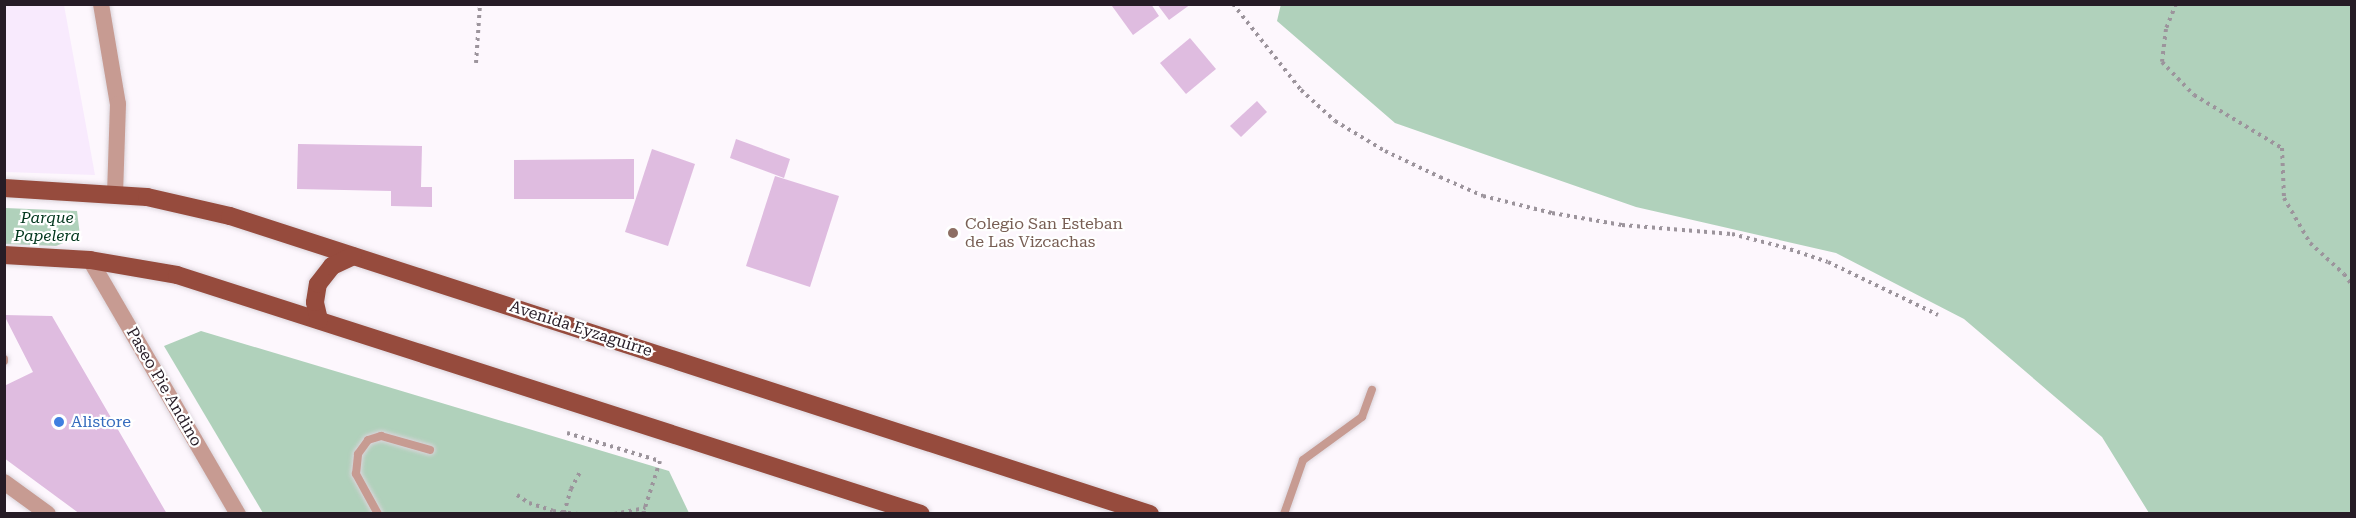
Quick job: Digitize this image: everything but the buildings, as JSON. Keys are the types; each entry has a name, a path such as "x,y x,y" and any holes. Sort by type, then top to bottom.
{"main road":[{"name":"Avenida Eyzaguirre","path":"4,188 115,193 190,205 1150,513"},
{"path":"4,255 90,260 177,275 921,513"},
{"path":"319,320 315,302 318,284 332,266 353,256"}],"street":[{"path":"101,4 118,104 115,193"},
{"name":"Paseo Pie Andino","path":"90,260 238,513"},
{"path":"4,482 48,513"}],"lane":[{"path":"1284,513 1303,460 1362,417 1372,390"},
{"path":"378,513 356,474 358,454 368,440 381,436 429,450"}],"path":[{"path":"476,63 480,4"},
{"path":"1233,4 1301,90 1335,122 1385,151 1483,196 1552,213 1622,225 1732,234 1783,247 1828,262 1938,315"},
{"path":"2176,4 2166,29 2162,62 2194,95 2282,148 2284,198 2310,243 2344,274 2352,285"},
{"path":"567,433 660,461 643,513"},
{"path":"564,513 571,489 580,472"},
{"path":"517,495 529,503 564,513 578,513"},
{"path":"614,513 645,508"}],"shaded area":[{"path":"5,4 64,5 95,175 5,172"}],"green space":[{"path":"1281,4 2351,5 2351,513 2149,513 2102,437 1964,319 1836,253 1636,207 1395,123 1277,21"},
{"name":"Parque Papelera","path":"5,208 77,211 80,236 56,246 5,244"},
{"path":"201,331 669,471 689,513 263,513 164,346"}],"place":[{"name":"Colegio San Esteban de Las Vizcachas","path":"953,233"},
{"name":"Alistore","path":"59,422"}]}
